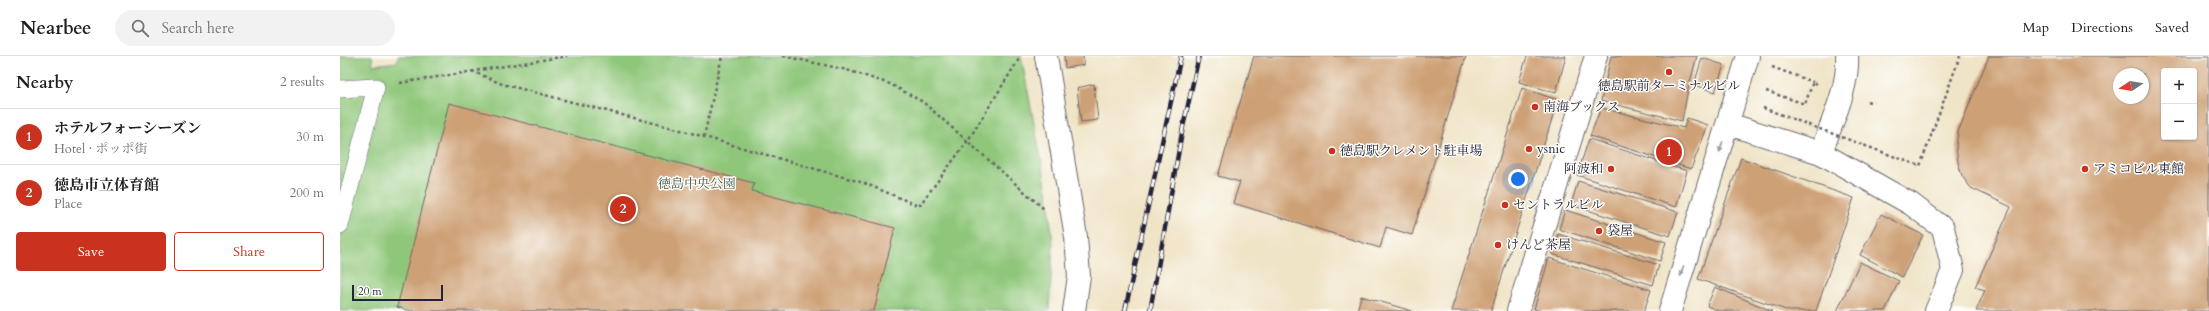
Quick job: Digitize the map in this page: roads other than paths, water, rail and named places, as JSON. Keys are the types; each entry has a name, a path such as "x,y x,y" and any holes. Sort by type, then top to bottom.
{"street":[{"path":"1046,56 1076,237 1079,276 1074,311"},
{"path":"1518,311 1596,56"},
{"path":"1821,153 1842,92 1848,68 1847,56"},
{"path":"1670,311 1728,124 1758,60"},
{"path":"1728,124 1821,153 1911,204 1943,228 1953,270 1936,311"}],"lane":[{"path":"340,89 376,87 340,225"}],"railway":[{"path":"1125,311 1181,56"},
{"path":"1150,311 1183,127 1199,56"}],"place":[{"name":"徳島駅前ターミナルビル","path":"1669,72"},
{"name":"南海ブックス","path":"1535,107"},
{"name":"ysnic","path":"1529,149"},
{"name":"徳島駅クレメント駐車場","path":"1332,151"},
{"name":"ホテルフォーシーズン","path":"1669,152"},
{"name":"阿波和","path":"1611,169"},
{"name":"アミコビル東館","path":"2085,169"},
{"name":"セントラルビル","path":"1505,205"},
{"name":"徳島市立体育館","path":"623,209"},
{"name":"袋屋","path":"1599,231"},
{"name":"けんど茶屋","path":"1498,245"}],"park label":[{"name":"徳島中央公園","path":"697,184"}]}
